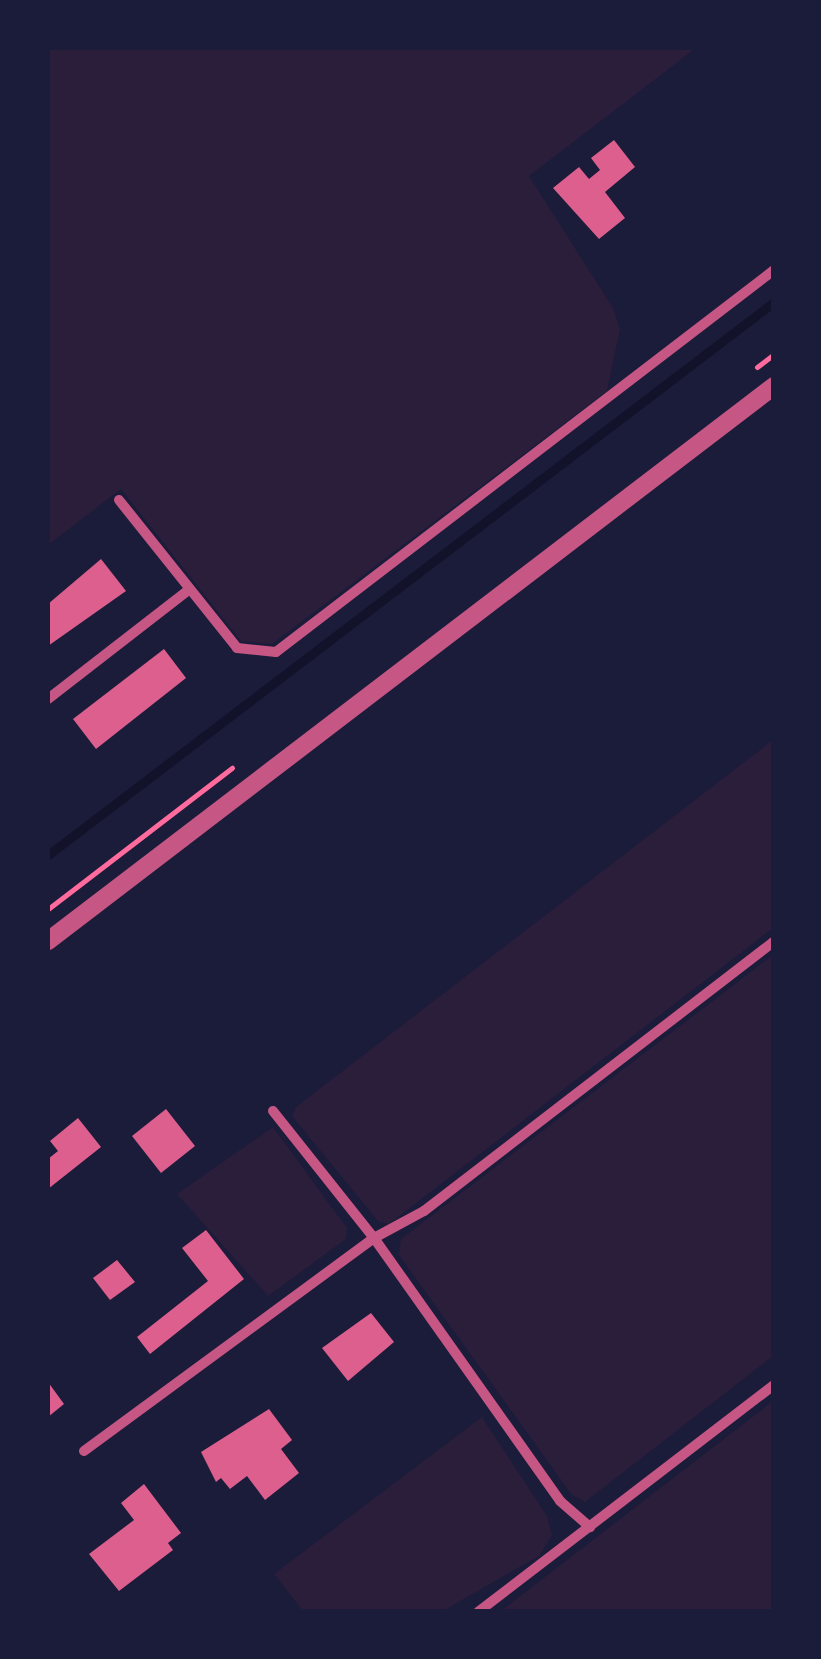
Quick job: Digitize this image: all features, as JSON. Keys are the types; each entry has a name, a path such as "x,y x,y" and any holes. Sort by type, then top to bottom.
{"street":[{"path":"119,500 186,592 237,648 276,652 774,270"},
{"path":"48,941 774,386"},
{"path":"48,699 186,592"},
{"path":"84,1452 374,1238 424,1211 774,941"},
{"path":"273,1111 374,1238 560,1502 590,1527"},
{"path":"478,1612 774,1385"}],"shaded area":[{"path":"48,48 696,48 529,176 613,308 620,329 607,391 272,644 241,641 121,489 48,545"},
{"path":"773,740 773,928 389,1224 378,1221 292,1116 296,1107"},
{"path":"773,955 773,1356 585,1502 572,1495 399,1255 401,1239"},
{"path":"273,1127 347,1228 346,1239 268,1296 177,1194"},
{"path":"773,1401 773,1611 501,1611"},
{"path":"482,1417 547,1516 552,1535 539,1556 443,1611 303,1611 274,1574"}],"building":[{"path":"614,140 635,167 605,192 625,218 599,239 553,188 579,167 589,179 600,170 591,158"},
{"path":"101,559 126,591 48,646 48,604"},
{"path":"164,649 186,678 96,749 73,719"},
{"path":"166,1109 195,1146 161,1173 132,1136"},
{"path":"78,1118 101,1147 48,1189 48,1159 58,1151 50,1141"},
{"path":"206,1230 244,1279 150,1354 137,1337 208,1281 182,1248"},
{"path":"117,1260 135,1282 110,1300 93,1278"},
{"path":"371,1313 394,1342 348,1381 322,1348"},
{"path":"48,1382 64,1404 48,1417"},
{"path":"269,1409 292,1440 281,1449 299,1473 265,1500 247,1476 230,1489 221,1478 216,1482 201,1452"},
{"path":"144,1484 181,1533 168,1543 173,1550 119,1591 89,1554 134,1520 121,1503"}],"waterway":[{"path":"48,855 774,302"}]}
